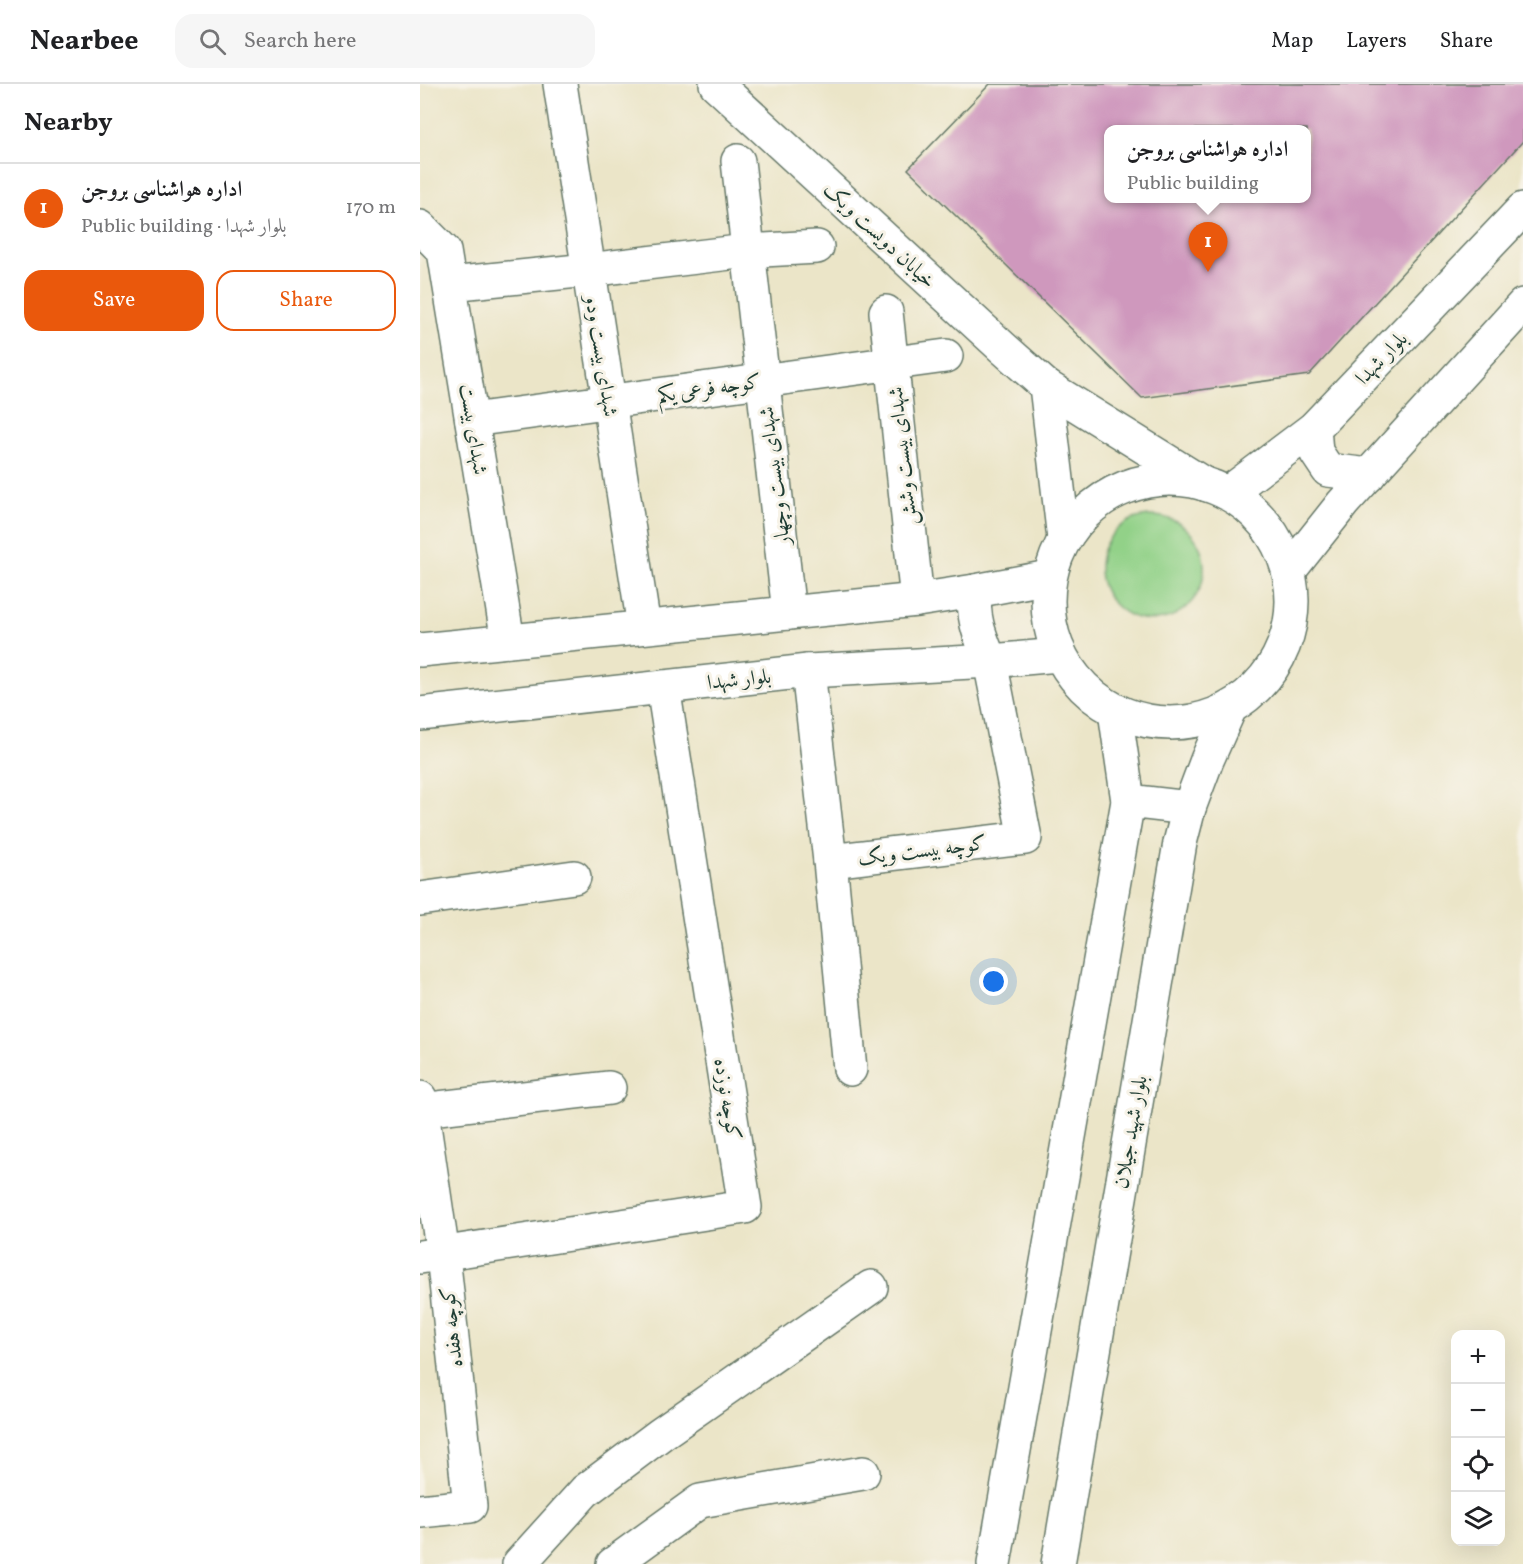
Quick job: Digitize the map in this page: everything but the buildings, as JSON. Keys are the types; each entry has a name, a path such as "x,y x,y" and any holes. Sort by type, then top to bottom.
{"street":[{"name":"شهدای بیست ودو","path":"560,84 644,627"},
{"name":"خیابان دویست ویک","path":"716,84 1046,386 1249,507 1274,536 1289,571 1292,611 1282,650 1260,684 1230,708"},
{"name":"شهدای بیست وچهار","path":"738,161 789,613"},
{"name":"بلوار شهدا","path":"1216,488 1314,428 1523,209"},
{"name":"شهدای بیست","path":"420,227 444,251 508,641"},
{"path":"450,284 747,250 817,247"},
{"path":"1289,571 1343,503 1523,305"},
{"name":"شهدای بیست وشش","path":"886,312 917,600"},
{"name":"کوچه فرعی یکم","path":"472,420 946,356"},
{"path":"1046,386 1064,539"},
{"path":"1314,428 1316,452 1328,470 1369,475"},
{"path":"1216,488 1164,478 1124,487 1089,508 1064,539 1049,577 1047,616 1059,655 1083,687 1115,711 1153,722 1192,721 1230,708"},
{"path":"420,650 917,600 1049,577"},
{"path":"975,591 973,606 977,629 990,661"},
{"name":"بلوار شهدا","path":"420,714 808,671 1059,655"},
{"name":"کوچه بیست ویک","path":"808,671 830,861 1025,838 990,661"},
{"name":"کوچه نوزده","path":"431,1256 745,1208 663,687"},
{"name":"بلوار شهید جیلان","path":"1058,1564 1180,843 1189,808 1230,708"},
{"path":"994,1564 1128,801 1115,711"},
{"path":"1128,801 1189,808"},
{"path":"830,861 850,1069"},
{"path":"420,899 574,877"},
{"path":"421,1104 609,1088"},
{"name":"کوچه هفده","path":"420,1510 470,1506 431,1256 421,1104"},
{"path":"519,1564 585,1491 661,1434 871,1287"},
{"path":"614,1564 700,1501 863,1473"}],"green space":[{"path":"1152,516 1172,520 1181,525 1195,539 1200,548 1204,568 1200,588 1195,597 1181,611 1172,616 1152,620 1132,616 1123,611 1109,597 1104,588 1100,568 1104,548 1109,539 1123,525 1132,520"}],"place":[{"name":"اداره هواشناسی بروجن","path":"1208,272"}]}
